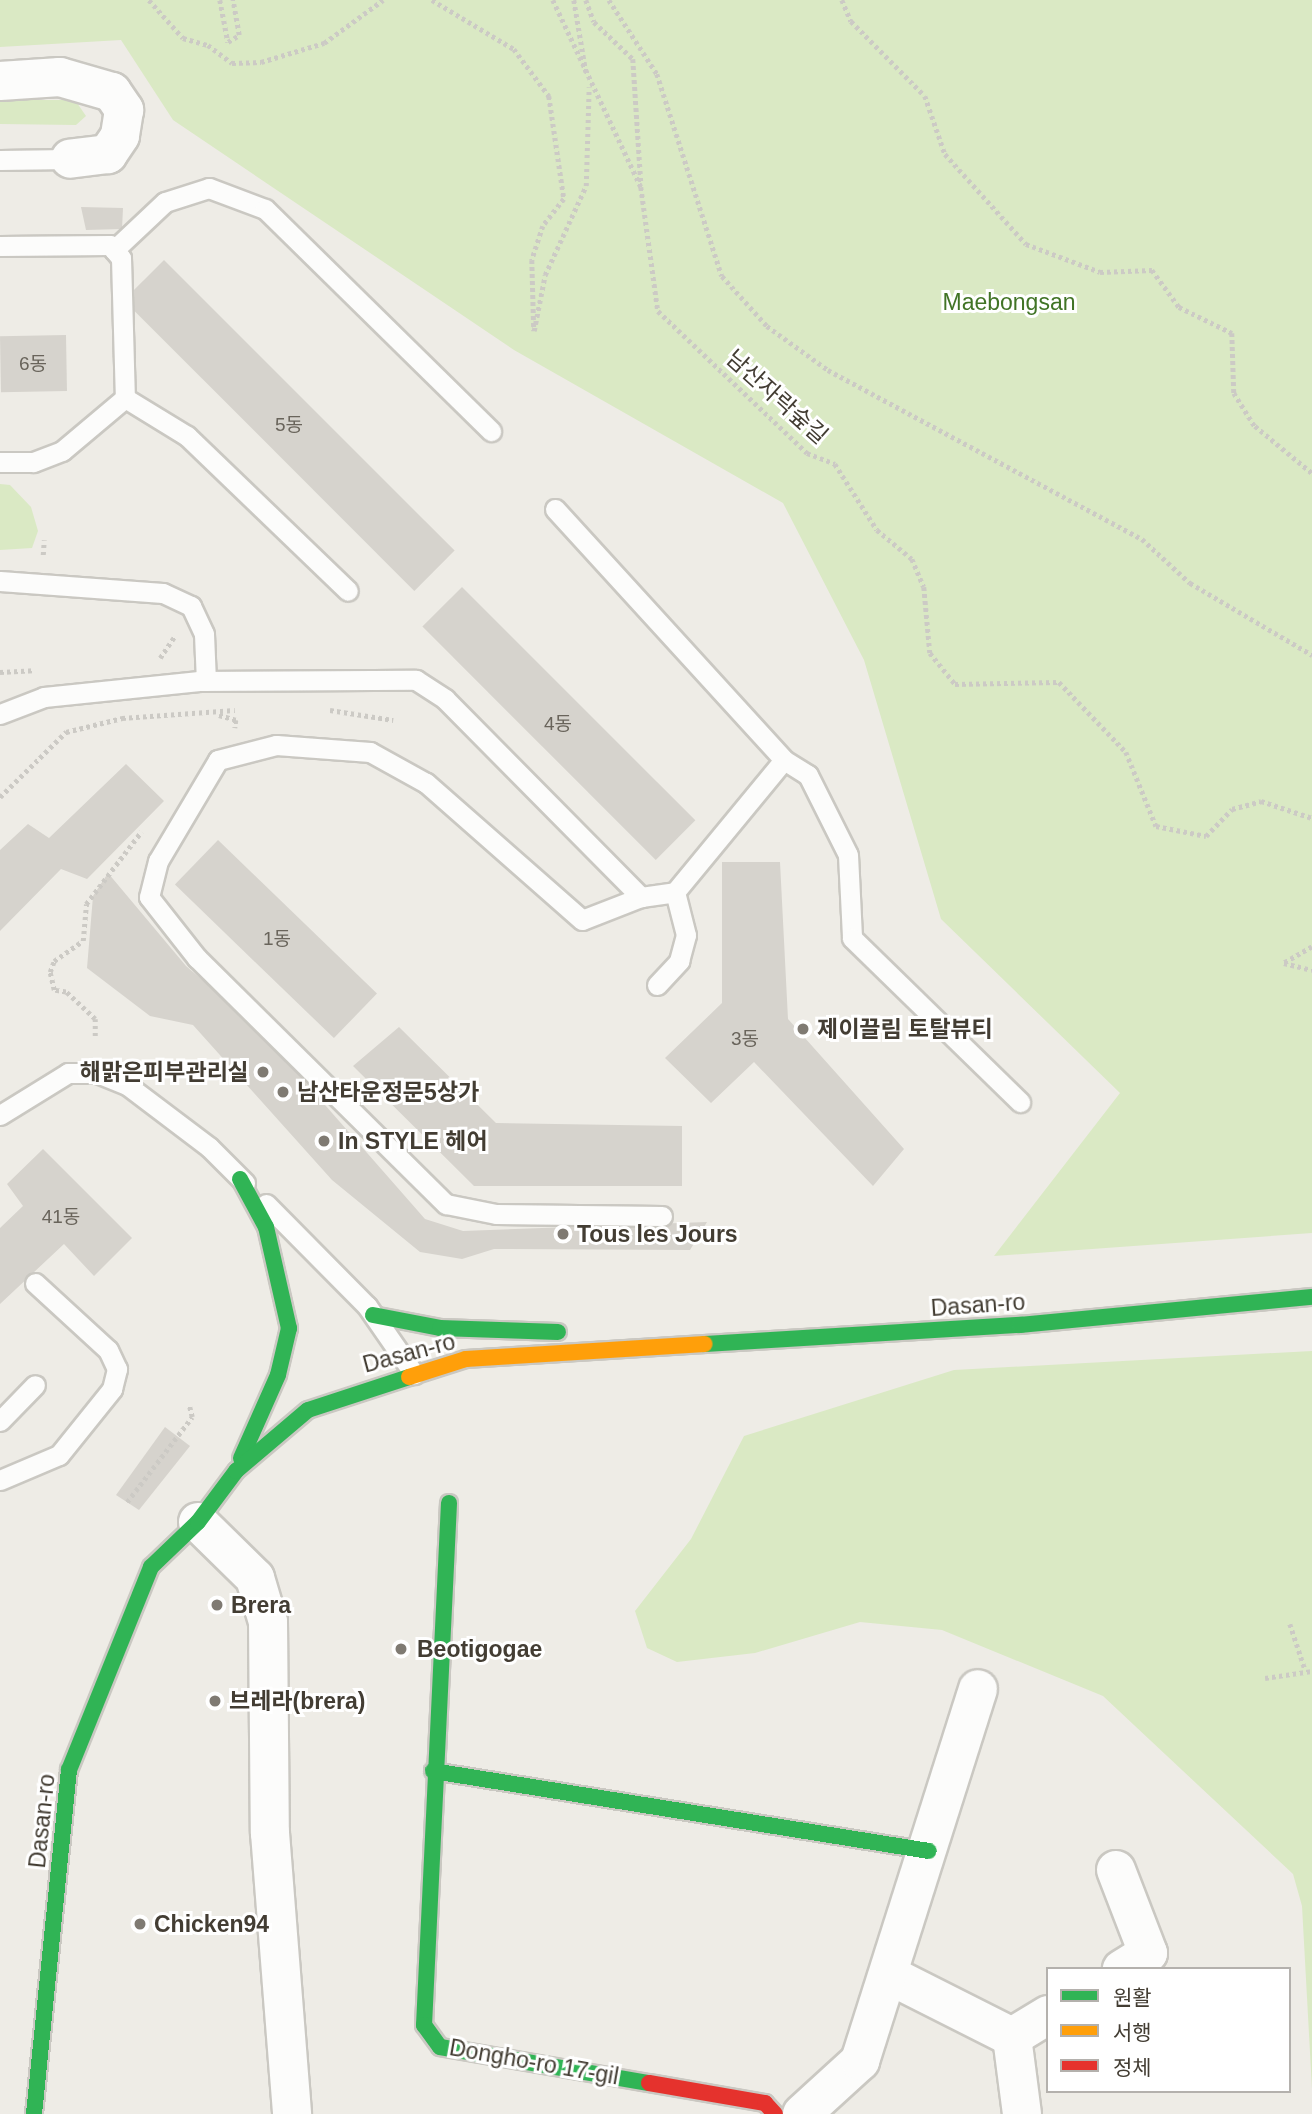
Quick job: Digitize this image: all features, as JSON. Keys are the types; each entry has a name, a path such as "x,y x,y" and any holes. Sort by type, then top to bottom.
{"main road":[{"path":"236,1471 278,1375 289,1328 266,1227 240,1179"},
{"name":"Dasan-ro","path":"34,2114 69,1769 151,1567 198,1522 236,1471 308,1410 466,1359 1020,1325 1312,1297"},
{"path":"373,1315 440,1328 549,1331 664,1347"},
{"name":"Dongho-ro 17-gil","path":"449,1503 433,1771 424,2025 440,2047 765,2103 775,2114"},
{"path":"433,1771 929,1851"}],"street":[{"path":"0,81 60,77 111,92 124,110 120,136 108,154 69,159"},
{"path":"198,1522 254,1578 268,1622 271,1833 292,2114"},
{"path":"802,2114 860,2061 891,1976 978,1689"},
{"path":"1116,1870 1148,1953 1125,1967"},
{"path":"891,1976 1012,2037"},
{"path":"1012,2037 1046,2016"},
{"path":"1012,2037 1022,2114"}],"lane":[{"path":"0,160 69,159"},
{"path":"114,250 165,202 209,188 265,209 491,431"},
{"path":"0,246 48,242 110,245 121,258 125,398"},
{"path":"0,461 33,461 62,451 125,398"},
{"path":"125,398 187,436 348,591"},
{"path":"555,509 784,760 808,775 848,855 852,938 1020,1102"},
{"path":"0,581 163,593 191,606 204,634 206,681"},
{"path":"0,714 44,697 206,681 416,680 445,699 641,897"},
{"path":"662,1216 496,1214 446,1205 197,958 149,897 158,861 218,760 276,745 370,752 426,783 582,920 641,897 675,892 784,760"},
{"path":"657,985 679,961 686,935 675,892"},
{"path":"0,1115 68,1073 97,1073 127,1084 209,1146 373,1315 414,1374"},
{"path":"0,1480 59,1455 113,1389 117,1369 108,1350 35,1283"},
{"path":"0,1421 35,1385"}],"path":[{"path":"149,0 183,38 208,45 232,63 261,62 324,43 383,0"},
{"path":"220,0 228,42 239,35 233,0"},
{"name":"남산자락숲길","path":"432,0 514,49 549,96 564,199 543,226 532,260 534,331 545,275 586,186 588,83"},
{"name":"남산자락숲길","path":"553,0 588,83 641,187 658,311 807,453 835,464 877,530 912,559 924,587 930,653 955,684 1059,682 1126,752 1156,826 1206,836 1231,809 1261,801 1312,818"},
{"path":"574,0 588,83"},
{"path":"586,0 594,22 633,60 641,187"},
{"path":"609,0 657,74 722,276 767,326 828,370 1142,539 1190,583 1312,655"},
{"path":"842,0 851,21 925,96 945,154 1026,244 1100,272 1153,270 1179,307 1232,333 1234,393 1255,426 1312,473"},
{"path":"151,662 170,650 172,631"},
{"path":"0,672 39,670"},
{"path":"0,797 66,732 122,718 218,715 246,706"},
{"path":"314,709 393,720"},
{"path":"218,715 236,720 233,736"},
{"path":"95,1036 95,1018 66,992 54,990 50,972 54,961 74,953 83,941 86,904 110,867"},
{"path":"1312,947 1284,963 1312,970"},
{"path":"127,1502 192,1417 189,1405"},
{"path":"1290,1624 1305,1669"},
{"path":"1265,1678 1305,1669 1312,1671"}],"green space":[{"name":"Maebongsan","path":"0,0 1312,0 1312,1233 994,1256 1120,1093 941,919 864,660 783,503 514,350 173,120 121,40 0,47"},
{"path":"0,100 75,100 86,116 76,125 0,124"},
{"path":"0,484 10,485 31,507 38,531 32,548 0,550"},
{"path":"1312,1351 1312,2089 1302,1906 1293,1874 1103,1696 942,1630 860,1622 755,1653 677,1662 647,1648 635,1611 691,1539 744,1436 954,1370"}],"building":[{"path":"81,207 123,208 122,229 86,230"},
{"path":"164,260 455,551 414,591 124,300"},
{"path":"66,335 67,391 1,392 0,336"},
{"path":"462,587 695,820 656,860 422,627"},
{"path":"126,764 164,801 87,879 61,869 0,931 0,850 28,824 49,838"},
{"path":"218,840 377,994 334,1038 175,885"},
{"path":"722,862 780,862 788,1019 904,1149 873,1186 754,1062 711,1103 665,1058 722,1003"},
{"name":"남산타운정문5상가","path":"108,873 186,966 254,1024 425,1219 463,1231 707,1222 690,1250 494,1249 462,1259 420,1252 332,1180 193,1025 150,1016 87,968 93,896"},
{"path":"399,1027 496,1123 682,1126 682,1186 474,1186 353,1066"},
{"path":"43,1149 132,1238 94,1276 64,1244 0,1304 0,1228 23,1206 7,1184"},
{"path":"165,1427 190,1446 139,1510 116,1495"}],"traffic: fast":[{"path":"240,1179 266,1227 289,1328 278,1375 241,1458"},
{"path":"705,1344 1020,1325 1312,1297"},
{"path":"373,1315 440,1328 558,1332"},
{"path":"34,2114 69,1770 151,1567 198,1522 236,1471 308,1410 409,1377"},
{"path":"449,1503 424,2025 440,2047 649,2083"},
{"path":"433,1771 929,1851"}],"traffic: slow":[{"path":"409,1377 466,1359 705,1344"}],"traffic: jam":[{"path":"649,2083 765,2103 775,2114"}],"place":[{"name":"제이끌림 토탈뷰티","path":"803,1029"},
{"name":"해맑은피부관리실","path":"263,1072"},
{"name":"남산타운정문5상가","path":"283,1092"},
{"name":"In STYLE 헤어","path":"324,1141"},
{"name":"Tous les Jours","path":"563,1234"},
{"name":"Brera","path":"217,1605"},
{"name":"Beotigogae","path":"401,1649"},
{"name":"브레라(brera)","path":"215,1701"},
{"name":"Chicken94","path":"140,1924"}]}
